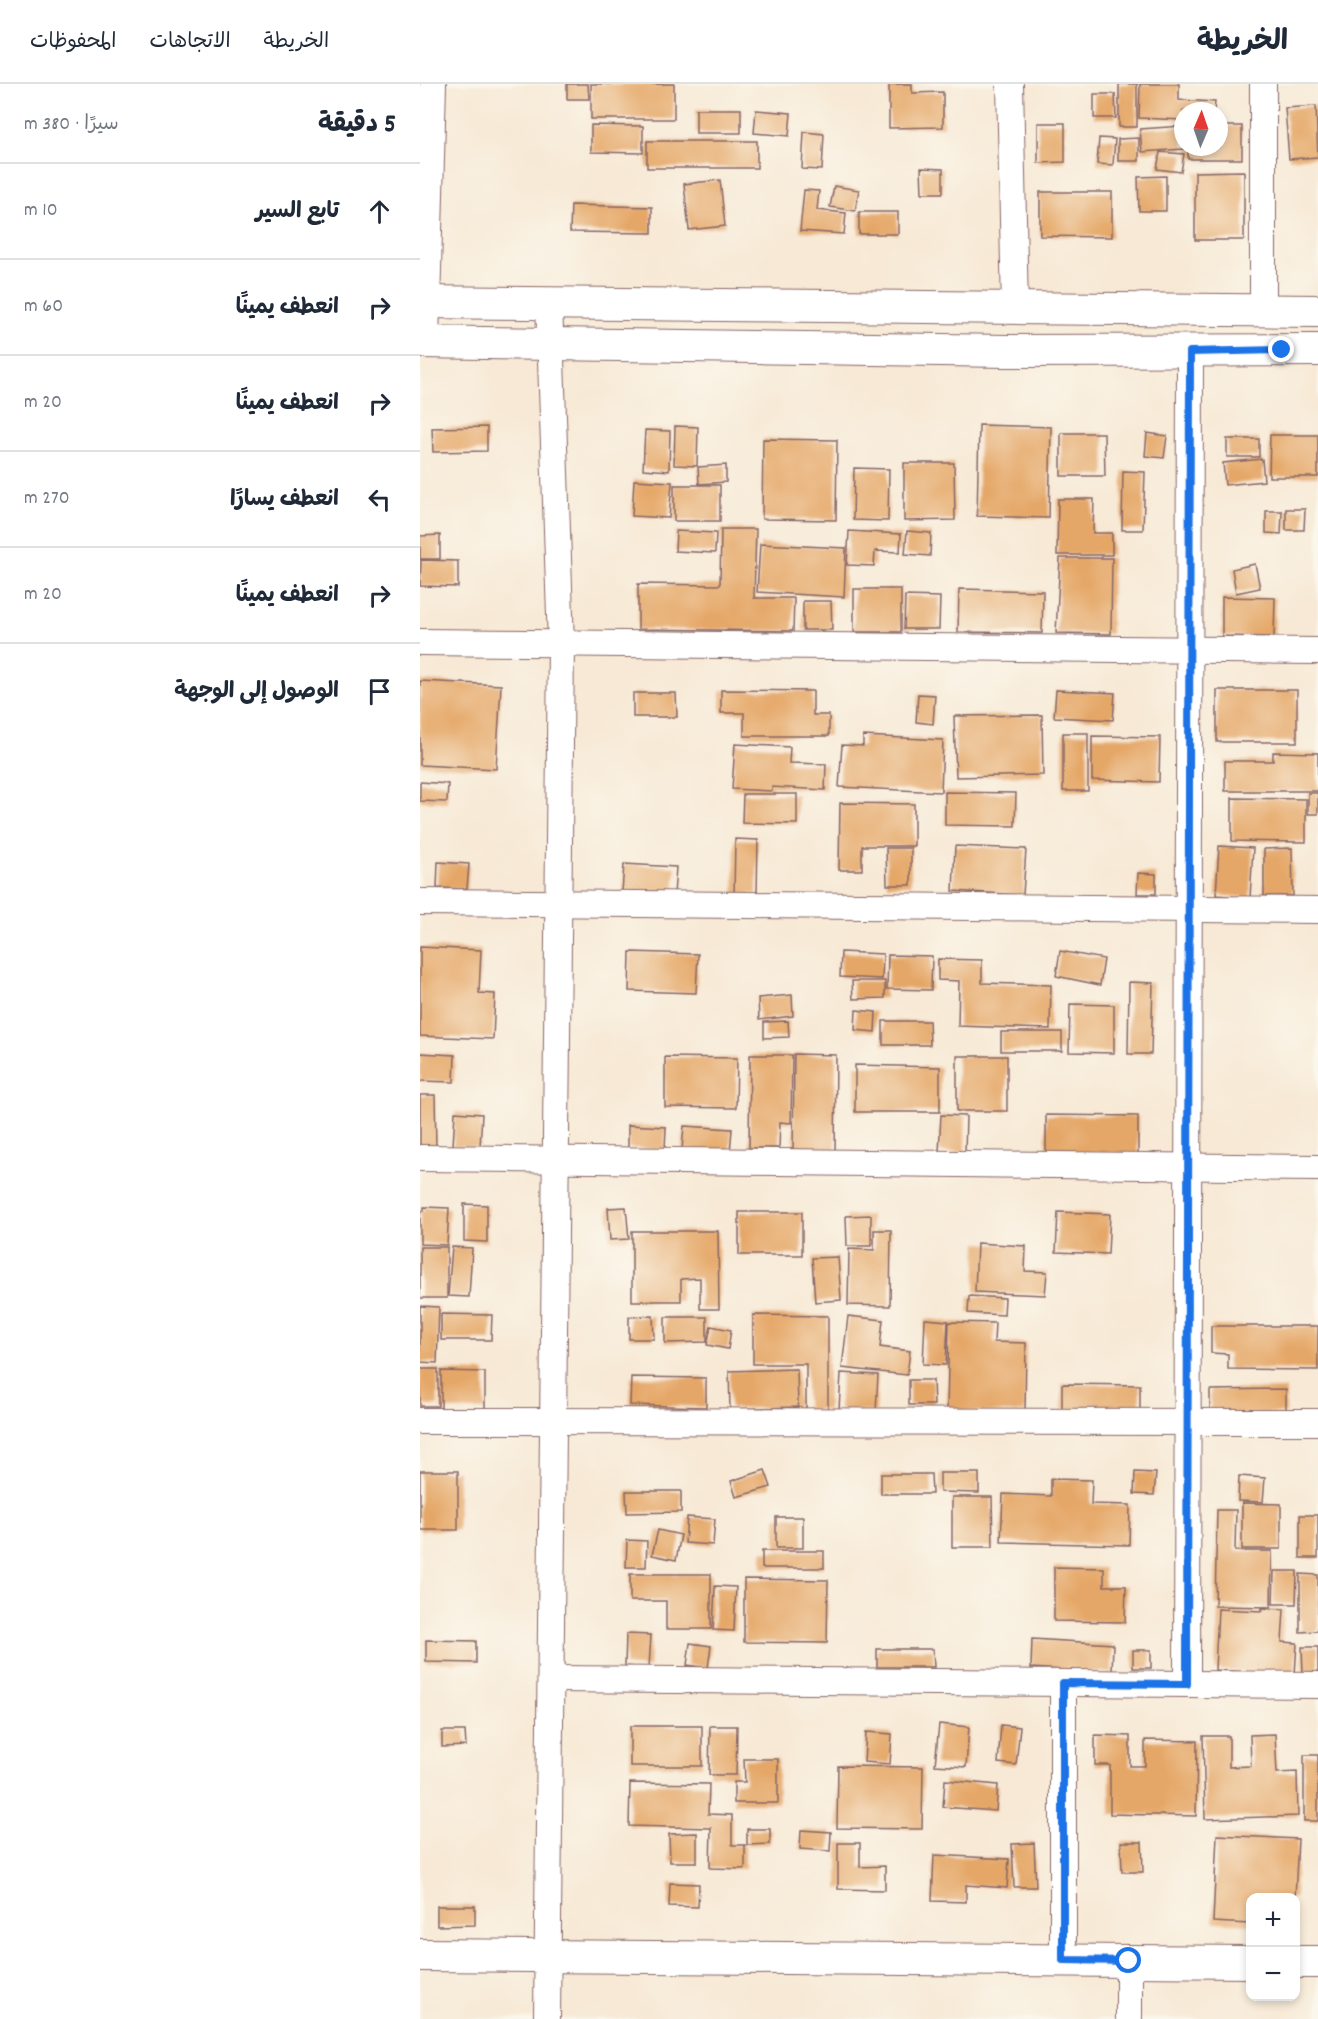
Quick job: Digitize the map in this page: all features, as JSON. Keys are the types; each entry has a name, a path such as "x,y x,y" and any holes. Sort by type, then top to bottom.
{"street":[{"path":"433,84 423,342 551,346 1190,352 1318,350"},
{"path":"1010,84 1015,309"},
{"path":"1263,84 1263,311"},
{"path":"423,302 1318,311"},
{"path":"547,2019 561,644 549,303"},
{"path":"1187,1684 1190,352"},
{"path":"420,642 1318,651"},
{"path":"420,902 1188,907 1318,910"},
{"path":"420,1158 1318,1168"},
{"path":"420,1421 1318,1422"},
{"path":"551,1679 1318,1685"},
{"path":"1063,1683 1063,1960"},
{"path":"420,1955 1246,1962"},
{"path":"1129,1961 1129,2019"},
{"path":"1300,1962 1318,1962"}],"building":[{"path":"567,84 588,84 589,99 567,99"},
{"path":"591,84 674,84 674,119 591,119"},
{"path":"889,84 912,84 912,93 943,92 943,127 889,128"},
{"path":"1119,84 1137,84 1137,127 1119,127"},
{"path":"1140,84 1179,84 1179,100 1215,102 1174,102 1174,120 1139,118"},
{"path":"1094,94 1115,94 1116,118 1094,118"},
{"path":"1316,106 1318,157 1289,159 1285,108"},
{"path":"696,109 741,109 741,133 696,133"},
{"path":"756,110 791,113 789,136 754,133"},
{"path":"1038,123 1065,123 1065,162 1038,163"},
{"path":"591,125 643,126 643,153 591,152"},
{"path":"1228,126 1242,126 1242,159 1188,159 1188,156 1228,156"},
{"path":"1174,127 1174,150 1142,152 1140,129"},
{"path":"804,132 824,134 822,170 802,169"},
{"path":"1099,138 1115,139 1113,165 1097,164"},
{"path":"1139,138 1139,161 1118,161 1118,139"},
{"path":"647,141 757,141 757,168 647,168"},
{"path":"1160,152 1184,156 1181,172 1157,169"},
{"path":"921,168 943,169 943,193 922,193"},
{"path":"1244,171 1244,240 1195,240 1195,172"},
{"path":"1166,176 1166,211 1139,211 1138,177"},
{"path":"720,180 725,226 689,230 684,184"},
{"path":"834,186 859,190 855,211 830,207"},
{"path":"804,190 819,191 817,210 846,213 844,234 800,231"},
{"path":"1040,192 1112,192 1112,237 1040,236"},
{"path":"571,205 652,207 652,233 570,232"},
{"path":"859,212 898,212 898,234 859,234"},
{"path":"979,425 1051,427 1049,518 977,516"},
{"path":"675,426 698,427 697,466 674,465"},
{"path":"487,427 487,451 433,452 432,428"},
{"path":"645,430 670,431 669,471 643,469"},
{"path":"1061,433 1104,433 1105,476 1061,476"},
{"path":"1147,433 1167,436 1164,458 1145,456"},
{"path":"1270,435 1318,435 1318,477 1269,477"},
{"path":"763,439 837,440 836,520 762,519"},
{"path":"1227,439 1259,439 1259,457 1227,457"},
{"path":"1262,459 1264,481 1225,485 1223,463"},
{"path":"904,463 954,463 955,520 904,521"},
{"path":"726,465 726,482 699,484 698,467"},
{"path":"854,468 889,469 888,521 853,520"},
{"path":"1123,471 1145,472 1143,530 1122,530"},
{"path":"634,480 672,482 669,518 632,516"},
{"path":"674,485 720,485 720,521 674,521"},
{"path":"1058,499 1094,499 1093,533 1112,533 1112,555 1057,555"},
{"path":"1286,509 1305,509 1304,530 1286,530"},
{"path":"1266,511 1282,511 1281,534 1266,533"},
{"path":"721,529 756,529 754,598 794,598 793,631 638,629 638,584 720,585"},
{"path":"676,531 716,533 715,553 675,551"},
{"path":"849,531 901,534 900,552 875,551 874,566 847,565"},
{"path":"907,531 931,533 930,556 905,554"},
{"path":"440,535 440,559 420,559 420,536"},
{"path":"760,544 846,548 844,597 757,592"},
{"path":"1060,558 1112,558 1111,634 1056,633"},
{"path":"421,560 458,561 458,587 420,586"},
{"path":"1255,564 1260,588 1236,593 1232,569"},
{"path":"854,589 901,589 901,632 854,632"},
{"path":"959,589 1043,591 1042,633 958,632"},
{"path":"905,596 940,597 939,629 904,629"},
{"path":"1222,597 1275,598 1274,637 1222,636"},
{"path":"803,601 831,601 832,630 803,630"},
{"path":"420,681 501,685 496,769 420,765"},
{"path":"721,690 813,691 813,715 829,715 829,736 744,736 744,713 721,713"},
{"path":"1056,690 1115,693 1113,720 1054,717"},
{"path":"1217,690 1297,690 1297,742 1217,742"},
{"path":"633,693 676,693 677,717 633,717"},
{"path":"918,694 935,695 933,724 916,722"},
{"path":"1042,715 1043,775 956,777 954,716"},
{"path":"1063,733 1088,733 1088,791 1063,791"},
{"path":"863,736 943,740 941,792 839,787 842,745 863,746"},
{"path":"1092,736 1160,737 1159,782 1092,780"},
{"path":"735,744 790,747 789,763 826,764 825,790 772,787 772,791 732,789"},
{"path":"1273,752 1318,753 1318,791 1225,791 1225,761 1273,761"},
{"path":"420,782 448,784 447,802 420,801"},
{"path":"945,792 1016,793 1015,826 945,825"},
{"path":"1308,793 1318,793 1318,814 1308,814"},
{"path":"743,794 797,794 797,824 742,823"},
{"path":"1232,798 1306,799 1306,842 1232,841"},
{"path":"840,803 914,804 914,846 862,846 862,870 839,870"},
{"path":"735,839 758,840 757,894 734,895"},
{"path":"955,846 1026,849 1023,895 953,891"},
{"path":"1219,846 1253,848 1250,898 1216,895"},
{"path":"886,848 911,848 911,885 887,885"},
{"path":"1292,848 1293,896 1264,896 1264,849"},
{"path":"438,862 469,864 467,889 437,888"},
{"path":"624,864 676,867 674,895 622,892"},
{"path":"1138,873 1156,874 1156,894 1137,894"},
{"path":"420,947 481,950 479,993 495,994 493,1039 420,1036"},
{"path":"1060,951 1104,959 1100,985 1056,976"},
{"path":"630,952 698,954 696,993 629,991"},
{"path":"841,952 883,954 882,979 840,977"},
{"path":"888,955 932,956 931,990 887,989"},
{"path":"938,959 982,960 982,983 1051,985 1050,1029 958,1026 959,981 938,980"},
{"path":"852,981 885,981 885,998 853,999"},
{"path":"1129,982 1153,983 1151,1054 1128,1054"},
{"path":"792,995 793,1016 759,1020 758,998"},
{"path":"1070,1004 1114,1005 1114,1053 1069,1052"},
{"path":"856,1010 876,1012 875,1032 855,1030"},
{"path":"788,1021 789,1037 764,1038 764,1022"},
{"path":"883,1021 929,1021 930,1045 883,1045"},
{"path":"1001,1032 1062,1032 1062,1051 1001,1051"},
{"path":"420,1053 455,1055 454,1082 420,1081"},
{"path":"794,1054 836,1055 835,1155 793,1154"},
{"path":"750,1055 792,1055 791,1123 780,1122 779,1148 749,1148"},
{"path":"957,1056 1007,1056 1007,1111 957,1111"},
{"path":"665,1057 737,1058 736,1108 665,1107"},
{"path":"855,1065 940,1067 940,1112 855,1112"},
{"path":"420,1095 435,1095 436,1148 420,1148"},
{"path":"455,1112 482,1114 480,1147 453,1146"},
{"path":"941,1115 966,1116 965,1153 939,1152"},
{"path":"1046,1115 1138,1116 1138,1154 1046,1152"},
{"path":"628,1125 666,1127 665,1150 628,1148"},
{"path":"684,1126 732,1129 730,1153 682,1149"},
{"path":"464,1204 487,1205 487,1242 464,1241"},
{"path":"424,1207 449,1208 447,1245 420,1244 420,1211 424,1211"},
{"path":"626,1207 629,1239 610,1240 608,1208"},
{"path":"739,1212 802,1212 802,1255 739,1255"},
{"path":"1058,1212 1110,1214 1108,1254 1056,1252"},
{"path":"871,1215 871,1246 847,1246 846,1216"},
{"path":"874,1230 891,1230 890,1306 848,1305 849,1249 874,1250"},
{"path":"632,1231 718,1231 719,1309 700,1309 700,1278 681,1279 681,1301 632,1301"},
{"path":"977,1243 1026,1246 1025,1271 1047,1272 1045,1295 975,1292"},
{"path":"420,1247 447,1247 447,1298 420,1298"},
{"path":"452,1247 472,1248 469,1297 448,1296"},
{"path":"838,1257 841,1300 815,1302 812,1258"},
{"path":"969,1296 1005,1298 1004,1315 968,1313"},
{"path":"420,1306 439,1307 437,1363 420,1362"},
{"path":"441,1314 492,1315 491,1340 441,1340"},
{"path":"753,1315 828,1316 828,1410 806,1410 806,1364 753,1364"},
{"path":"653,1316 654,1339 629,1339 629,1317"},
{"path":"848,1316 883,1320 880,1347 910,1351 907,1375 842,1368"},
{"path":"665,1317 707,1317 707,1342 665,1343"},
{"path":"925,1319 948,1321 946,1365 923,1364"},
{"path":"949,1322 995,1323 994,1342 1026,1343 1025,1413 947,1411"},
{"path":"711,1326 731,1330 728,1349 707,1345"},
{"path":"1211,1326 1318,1326 1318,1370 1228,1369 1228,1354 1211,1353"},
{"path":"420,1369 438,1369 438,1406 420,1406"},
{"path":"797,1369 798,1407 730,1409 729,1371"},
{"path":"441,1371 485,1372 485,1410 441,1410"},
{"path":"841,1373 878,1375 876,1412 839,1410"},
{"path":"631,1377 706,1378 706,1407 630,1405"},
{"path":"909,1380 933,1380 934,1405 909,1405"},
{"path":"1062,1384 1140,1385 1140,1411 1062,1410"},
{"path":"1286,1389 1286,1413 1210,1415 1210,1390"},
{"path":"765,1470 771,1487 736,1497 731,1481"},
{"path":"420,1471 458,1471 458,1530 420,1530"},
{"path":"1135,1472 1156,1473 1154,1495 1134,1494"},
{"path":"940,1473 979,1473 979,1493 940,1492"},
{"path":"881,1474 931,1474 932,1494 881,1494"},
{"path":"1239,1476 1265,1478 1263,1502 1238,1501"},
{"path":"1051,1479 1092,1480 1091,1504 1130,1505 1129,1545 1001,1542 1003,1494 1051,1496"},
{"path":"626,1491 681,1491 681,1512 627,1513"},
{"path":"952,1497 992,1497 993,1547 952,1547"},
{"path":"1242,1503 1281,1504 1281,1549 1242,1549"},
{"path":"1217,1510 1236,1510 1235,1551 1272,1551 1271,1607 1215,1606"},
{"path":"1300,1515 1318,1515 1318,1558 1300,1558"},
{"path":"687,1517 715,1519 713,1545 685,1543"},
{"path":"776,1517 803,1517 803,1548 776,1548"},
{"path":"658,1530 681,1535 676,1560 652,1555"},
{"path":"627,1540 647,1541 646,1567 626,1567"},
{"path":"762,1551 824,1551 824,1568 762,1568"},
{"path":"1054,1567 1104,1568 1104,1586 1126,1586 1125,1622 1054,1621"},
{"path":"1274,1571 1297,1571 1296,1604 1273,1604"},
{"path":"630,1574 711,1574 711,1629 666,1629 666,1601 630,1601"},
{"path":"1300,1574 1318,1575 1318,1631 1300,1632"},
{"path":"744,1579 828,1580 827,1643 744,1642"},
{"path":"715,1586 736,1587 734,1631 713,1630"},
{"path":"1262,1608 1284,1609 1282,1642 1297,1643 1295,1675 1215,1670 1218,1609 1262,1611"},
{"path":"626,1634 651,1635 649,1668 625,1666"},
{"path":"1032,1639 1113,1644 1112,1673 1031,1668"},
{"path":"426,1640 476,1641 476,1663 426,1662"},
{"path":"690,1643 711,1646 708,1668 687,1665"},
{"path":"1302,1647 1318,1647 1318,1673 1303,1673"},
{"path":"877,1649 933,1649 934,1667 877,1667"},
{"path":"1133,1650 1151,1650 1151,1668 1133,1668"},
{"path":"939,1724 969,1727 966,1767 935,1765"},
{"path":"1001,1725 1020,1727 1016,1765 998,1763"},
{"path":"630,1726 702,1726 702,1766 630,1766"},
{"path":"710,1726 737,1726 736,1775 709,1775"},
{"path":"442,1731 465,1731 466,1746 442,1747"},
{"path":"866,1732 892,1734 890,1764 864,1762"},
{"path":"1275,1734 1277,1773 1297,1772 1298,1816 1205,1819 1203,1736 1229,1736 1229,1767 1251,1766 1250,1735"},
{"path":"1095,1735 1130,1736 1130,1766 1145,1766 1145,1740 1197,1741 1196,1816 1110,1814 1110,1765 1095,1765"},
{"path":"1304,1755 1318,1755 1318,1821 1304,1821"},
{"path":"744,1759 778,1759 778,1803 734,1803 734,1782 745,1782"},
{"path":"838,1766 923,1767 922,1829 837,1828"},
{"path":"945,1780 998,1785 996,1811 943,1807"},
{"path":"630,1783 709,1784 708,1814 732,1815 732,1845 745,1845 745,1869 710,1868 711,1828 629,1826"},
{"path":"747,1829 770,1829 770,1844 747,1845"},
{"path":"801,1830 831,1832 830,1851 800,1849"},
{"path":"697,1833 697,1862 670,1862 669,1834"},
{"path":"1217,1835 1298,1839 1295,1893 1246,1893 1246,1924 1213,1922"},
{"path":"1121,1842 1142,1842 1143,1872 1122,1872"},
{"path":"838,1843 860,1843 860,1867 885,1866 885,1890 838,1889"},
{"path":"1034,1843 1036,1887 1014,1887 1012,1844"},
{"path":"934,1855 1009,1859 1007,1888 966,1885 966,1902 932,1901"},
{"path":"670,1883 699,1884 698,1907 669,1906"},
{"path":"437,1906 475,1906 475,1925 437,1926"}],"route":[{"path":"1129,1961 1063,1960 1063,1683 1187,1684 1190,352 1282,350"}]}
